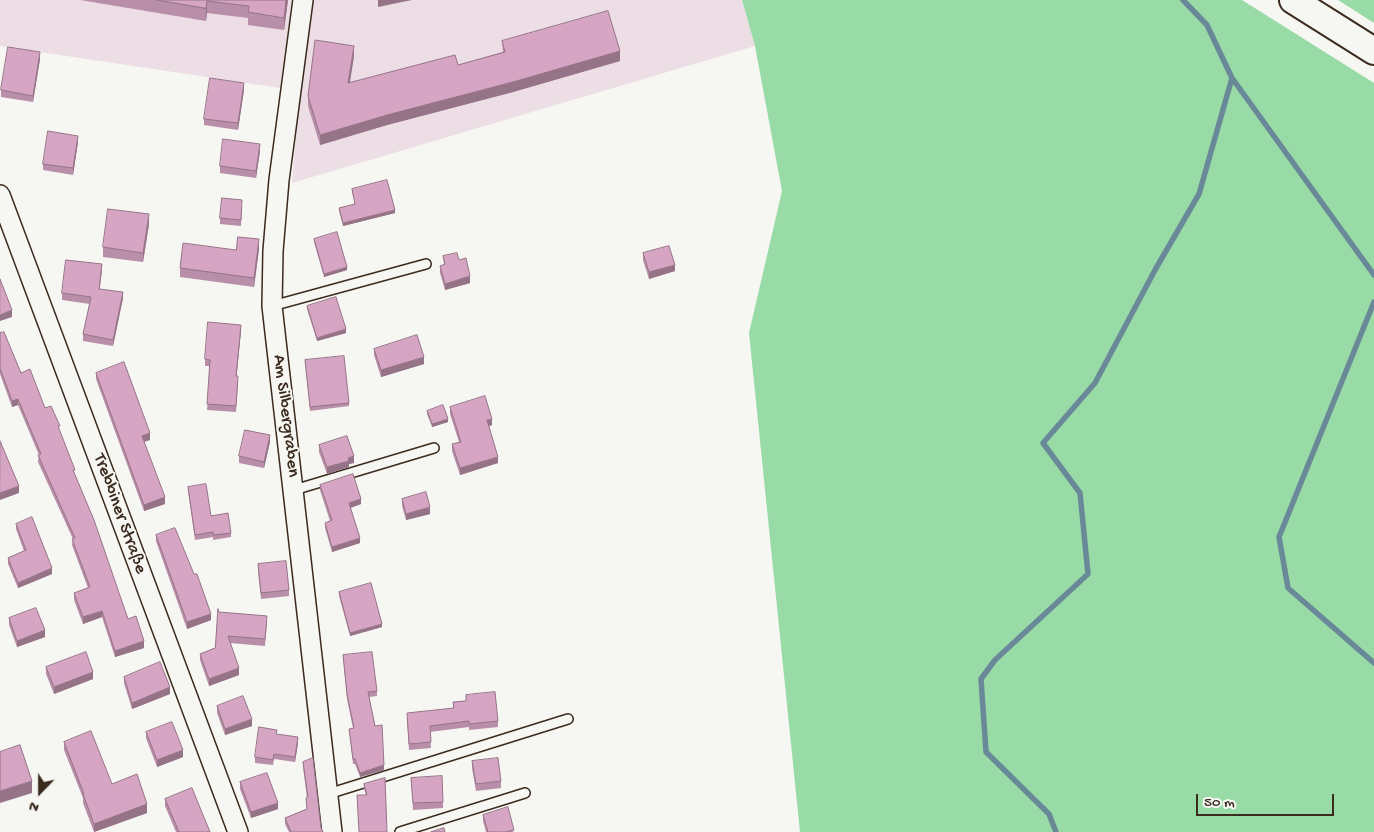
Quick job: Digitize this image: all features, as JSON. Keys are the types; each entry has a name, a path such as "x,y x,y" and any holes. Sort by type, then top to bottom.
{"main road":[{"path":"1293,0 1374,51"}],"street":[{"name":"Am Silbergraben","path":"303,0 279,180 272,306 332,832"},
{"name":"Trebbiner Straße","path":"0,195 238,832"}],"lane":[{"path":"272,306 426,264"},
{"path":"294,490 434,448"},
{"path":"328,794 568,718"},
{"path":"400,832 525,793"}],"shaded area":[{"path":"0,0 292,0 280,88 0,46"},
{"path":"308,0 742,0 755,46 292,183"}],"green space":[{"path":"742,0 1242,0 1374,83 1374,832 800,832 749,333 782,191 755,46"},
{"path":"1338,0 1374,0 1374,23"}],"building":[{"path":"157,0 286,0 284,18 248,12 249,6 207,1 206,8"},
{"path":"608,11 620,51 320,135 308,96 315,40 354,46 348,83 455,55 458,65 505,52 502,41"},
{"path":"8,47 40,52 33,96 1,90"},
{"path":"210,78 244,83 238,123 204,119"},
{"path":"48,131 78,136 73,168 43,164"},
{"path":"223,139 260,144 256,171 220,166"},
{"path":"387,180 395,210 343,223 339,208 355,204 352,189"},
{"path":"222,198 242,200 241,220 220,218"},
{"path":"108,209 149,214 143,253 103,247"},
{"path":"337,232 347,267 324,274 314,239"},
{"path":"238,237 259,239 254,278 180,268 183,243 236,250"},
{"path":"669,246 675,265 649,272 643,253"},
{"path":"457,253 459,260 466,258 470,276 445,284 440,266 445,264 443,256"},
{"path":"66,260 102,264 99,289 123,292 113,340 83,334 91,297 62,293"},
{"path":"0,279 12,310 0,315"},
{"path":"336,297 346,329 317,338 307,306"},
{"path":"208,322 241,325 236,376 238,376 236,406 207,404 210,360 205,359"},
{"path":"4,332 21,373 30,369 45,408 51,406 60,426 58,426 75,470 73,470 94,520 128,619 136,616 144,641 115,651 102,611 83,617 74,593 90,587 72,539 75,538 38,455 41,454 18,399 12,401 0,368 0,333"},
{"path":"417,335 424,357 381,370 374,349"},
{"path":"344,356 349,403 310,407 305,360"},
{"path":"124,362 150,433 142,436 165,497 144,505 96,373"},
{"path":"485,396 492,419 487,420 498,457 460,468 452,444 461,442 450,407"},
{"path":"443,405 448,419 432,424 427,411"},
{"path":"245,430 270,435 264,462 239,456"},
{"path":"347,436 354,456 348,458 349,461 327,467 319,445"},
{"path":"0,441 19,486 0,493"},
{"path":"353,474 361,499 349,503 360,538 332,547 325,523 332,520 320,485"},
{"path":"206,484 211,516 228,513 231,533 213,535 213,532 195,535 188,487"},
{"path":"426,492 430,507 406,514 402,499"},
{"path":"32,517 52,568 18,583 8,558 26,550 16,524"},
{"path":"175,528 194,574 197,574 211,614 187,622 156,535"},
{"path":"286,561 289,590 261,593 258,564"},
{"path":"371,583 382,624 350,633 339,592"},
{"path":"36,608 45,630 17,641 9,618"},
{"path":"218,609 219,612 267,616 265,639 228,636 239,668 209,679 200,654 215,648"},
{"path":"86,652 93,672 54,687 46,667"},
{"path":"372,652 377,691 368,692 375,726 382,725 384,765 360,773 355,759 353,759 349,729 354,728 347,694 343,655"},
{"path":"160,662 170,687 132,703 124,677"},
{"path":"495,692 498,721 469,724 469,721 430,726 431,742 409,744 407,713 454,708 453,702 466,701 466,695"},
{"path":"243,696 252,719 225,729 217,706"},
{"path":"172,722 183,750 157,760 146,732"},
{"path":"259,727 277,730 276,734 298,737 295,757 274,754 273,760 255,757"},
{"path":"91,731 112,784 137,774 147,804 94,824 64,742"},
{"path":"20,745 32,781 0,791 0,752"},
{"path":"313,758 323,832 291,832 285,818 307,809 306,798 308,797 303,762"},
{"path":"498,758 501,781 476,784 472,761"},
{"path":"267,773 278,803 251,812 240,782"},
{"path":"442,776 443,802 413,803 411,778"},
{"path":"385,778 387,832 359,832 357,795 367,795 364,784"},
{"path":"192,788 210,832 179,832 165,799"},
{"path":"508,807 514,830 488,832 483,815"},
{"path":"444,828 445,832 431,832"}],"waterway":[{"path":"1056,832 1049,814 986,752 981,679 995,660 1088,574 1080,493 1043,443 1095,383 1155,270 1199,194 1232,78 1207,25 1183,0"},
{"path":"1232,78 1374,275"},
{"path":"1374,302 1279,537 1288,588 1374,663"}]}
